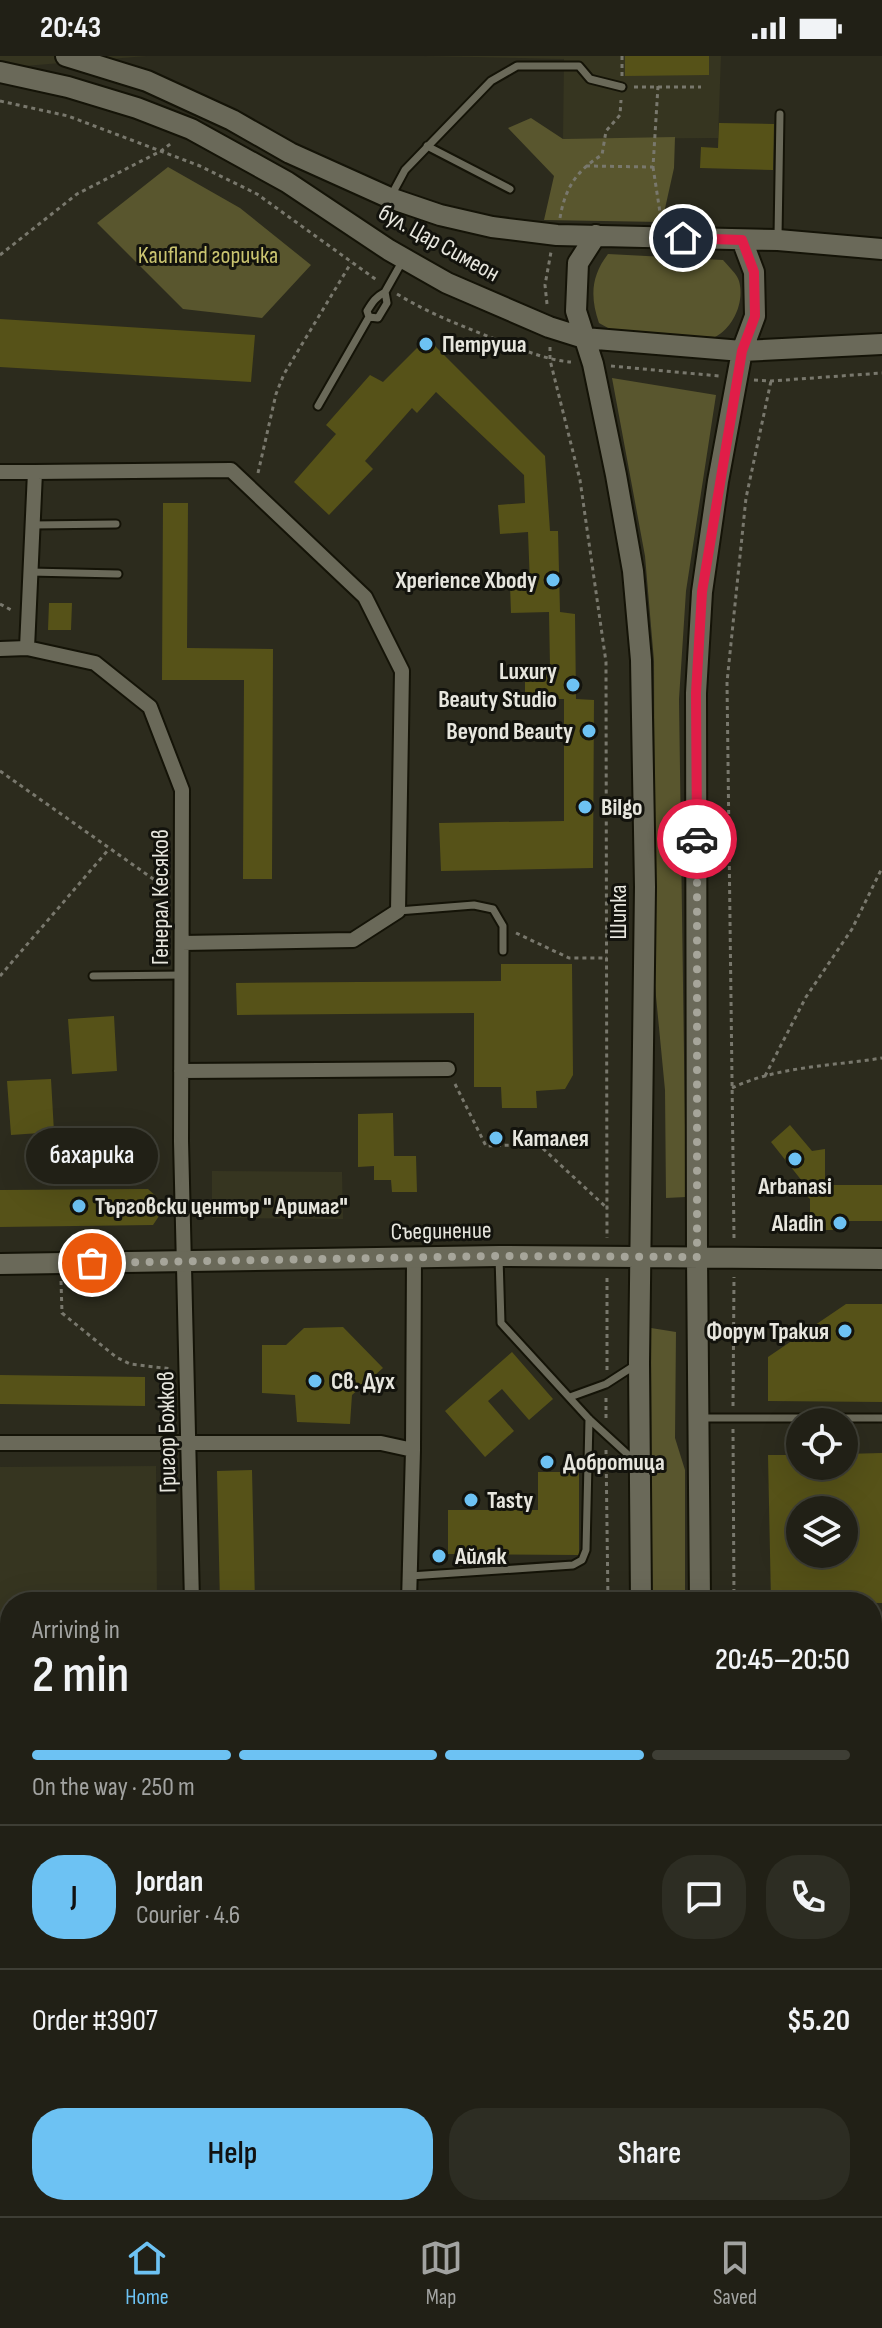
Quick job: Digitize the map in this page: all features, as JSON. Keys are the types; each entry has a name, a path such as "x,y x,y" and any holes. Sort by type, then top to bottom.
{"main road":[{"name":"бул. Цар Симеон","path":"66,56 147,81 232,120 290,153 390,198 440,215 492,227 557,235 778,240 882,249"},
{"name":"бул. Цар Симеон","path":"0,72 82,91 191,129 287,182 447,283 549,327 584,338 742,351 882,344"},
{"path":"221,144 232,120"},
{"name":"Шипка","path":"596,235 578,263 576,311 593,364 633,571 641,660 645,887 639,1363 641,1592"},
{"path":"700,1592 696,693 702,592 718,481 742,351 755,316 754,272 742,240"},
{"name":"Съединение","path":"0,1264 499,1256 882,1259"}],"street":[{"path":"0,472 231,470 365,597 402,671 398,911 353,940 182,943"},
{"path":"27,648 35,472"},
{"name":"Генерал Кесяков","path":"0,649 27,648 95,663 150,707 182,790 181,1071 185,1261"},
{"path":"181,1071 448,1069"},
{"path":"409,1592 414,1258"},
{"name":"Григор Божков","path":"185,1261 192,1592"},
{"path":"0,1443 381,1443 413,1450"}],"lane":[{"path":"390,198 405,170 427,146 491,81 517,66 579,66 590,79 622,87"},
{"path":"778,240 780,114"},
{"path":"427,146 510,189"},
{"path":"318,406 369,317 367,311 375,298 386,290 404,258"},
{"path":"369,317 378,318 387,303 386,290"},
{"path":"33,525 116,524"},
{"path":"30,572 118,574"},
{"path":"398,911 474,905 493,909 503,926 503,951"},
{"path":"93,976 182,975"},
{"path":"499,1256 501,1323 589,1419 641,1466"},
{"path":"570,1397 606,1384 639,1363"},
{"path":"698,1418 882,1418"},
{"path":"410,1576 573,1565 582,1560 586,1550 589,1419"}],"path":[{"path":"622,56 622,87 701,87"},
{"path":"658,86 653,167 662,222"},
{"path":"0,101 68,116 200,166 257,194 386,290 425,311 550,360 771,381 882,373"},
{"path":"0,255 77,194 161,151 191,129"},
{"path":"583,166 653,167"},
{"path":"254,492 276,394 284,374 351,262"},
{"path":"550,360 580,480 606,662 609,1320 605,1432 608,1592"},
{"path":"734,1592 734,1257 727,682 746,498 771,381"},
{"path":"0,771 182,900"},
{"path":"0,976 109,849"},
{"path":"765,1076 806,997 852,929 882,868"},
{"path":"503,926 569,958 607,958"},
{"path":"732,1088 765,1076 882,1058"},
{"path":"448,1069 486,1146 538,1144 608,1209"},
{"path":"61,1263 62,1313 116,1357 130,1364 188,1371"}],"shaded area":[{"path":"0,56 147,56 0,68"},
{"path":"423,56 721,56 718,138 563,139 564,59"},
{"path":"212,1171 342,1172 343,1219 212,1218"},
{"path":"156,1466 157,1592 0,1592 0,1467"}],"green space":[{"path":"531,118 563,139 675,137 674,168 662,222 544,220 554,176 508,128"},
{"name":"Kaufland горичка","path":"168,167 240,208 311,265 262,318 183,309 97,223"},
{"path":"608,254 723,260 739,281 740,297 736,314 715,337 617,333 599,323 594,304 595,279"},
{"path":"612,378 716,395 686,591 679,699 686,1197 666,1198 665,1090 655,986 654,661 645,556"},
{"path":"651,1328 676,1332 675,1438 685,1470 685,1592 652,1592"}],"building":[{"path":"625,56 709,56 709,75 625,76"},
{"path":"719,123 774,124 773,170 700,168 701,147 718,148"},
{"path":"0,319 255,335 251,382 0,367"},
{"path":"427,338 545,456 550,531 558,531 560,612 575,614 576,699 594,700 593,868 441,871 439,823 564,821 564,699 525,699 525,666 550,666 549,612 511,613 510,585 530,585 528,532 500,534 498,505 525,503 524,475 436,392 417,413 412,408 365,461 373,469 329,515 294,482 336,434 326,425 370,375 383,382"},
{"path":"163,503 188,503 187,648 273,649 272,879 243,879 244,680 162,680"},
{"path":"49,603 72,603 71,630 48,630"},
{"path":"501,964 572,964 573,1075 565,1089 536,1091 537,1108 502,1108 501,1087 474,1087 474,1013 237,1015 236,983 501,981"},
{"path":"114,1016 117,1071 72,1074 68,1019"},
{"path":"51,1079 54,1132 11,1135 7,1081"},
{"path":"393,1113 394,1156 416,1156 417,1192 392,1192 391,1180 374,1180 374,1166 358,1167 358,1114"},
{"path":"790,1125 812,1151 825,1149 825,1182 802,1181 771,1142"},
{"path":"802,1185 882,1185 882,1221 844,1221 844,1230 810,1230 810,1199 802,1191"},
{"name":"Търговски център \" Аримаг\"","path":"148,1189 157,1197 159,1216 153,1225 0,1227 0,1190"},
{"name":"Форум Тракия","path":"846,1304 882,1304 882,1402 768,1401 768,1357"},
{"name":"Св. Дух","path":"343,1327 383,1368 352,1395 350,1424 297,1422 295,1395 262,1393 262,1345 286,1345 304,1328"},
{"path":"512,1352 553,1399 529,1420 502,1389 488,1401 514,1431 485,1457 445,1411"},
{"path":"0,1375 145,1377 145,1406 0,1404"},
{"path":"882,1453 882,1592 771,1592 768,1455 786,1455 786,1480 858,1480 858,1454"},
{"path":"252,1470 255,1592 220,1592 217,1471"},
{"path":"538,1472 579,1472 579,1555 448,1554 448,1510 538,1510"}],"way so far":[{"path":"92,1263 499,1256 697,1257 697,839"}],"place":[{"name":"Петруша","path":"426,344"},
{"name":"Xperience Xbody","path":"553,580"},
{"name":"Luxury Beauty Studio","path":"573,685"},
{"name":"Beyond Beauty","path":"589,731"},
{"name":"Bilgo","path":"585,807"},
{"name":"Каталея","path":"496,1138"},
{"name":"Аrbanasi","path":"795,1159"},
{"name":"Търговски център \" Аримаг\"","path":"79,1206"},
{"name":"Аladin","path":"840,1223"},
{"name":"бахарика","path":"92,1263"},
{"name":"Форум Тракия","path":"845,1331"},
{"name":"Св. Дух","path":"315,1381"},
{"name":"Добротица","path":"547,1462"},
{"name":"Tasty","path":"471,1500"},
{"name":"Айляк","path":"439,1556"}],"route":[{"path":"683,238 742,240 754,272 756,295 755,316 742,351 718,481 702,592 696,693 697,839"}]}
